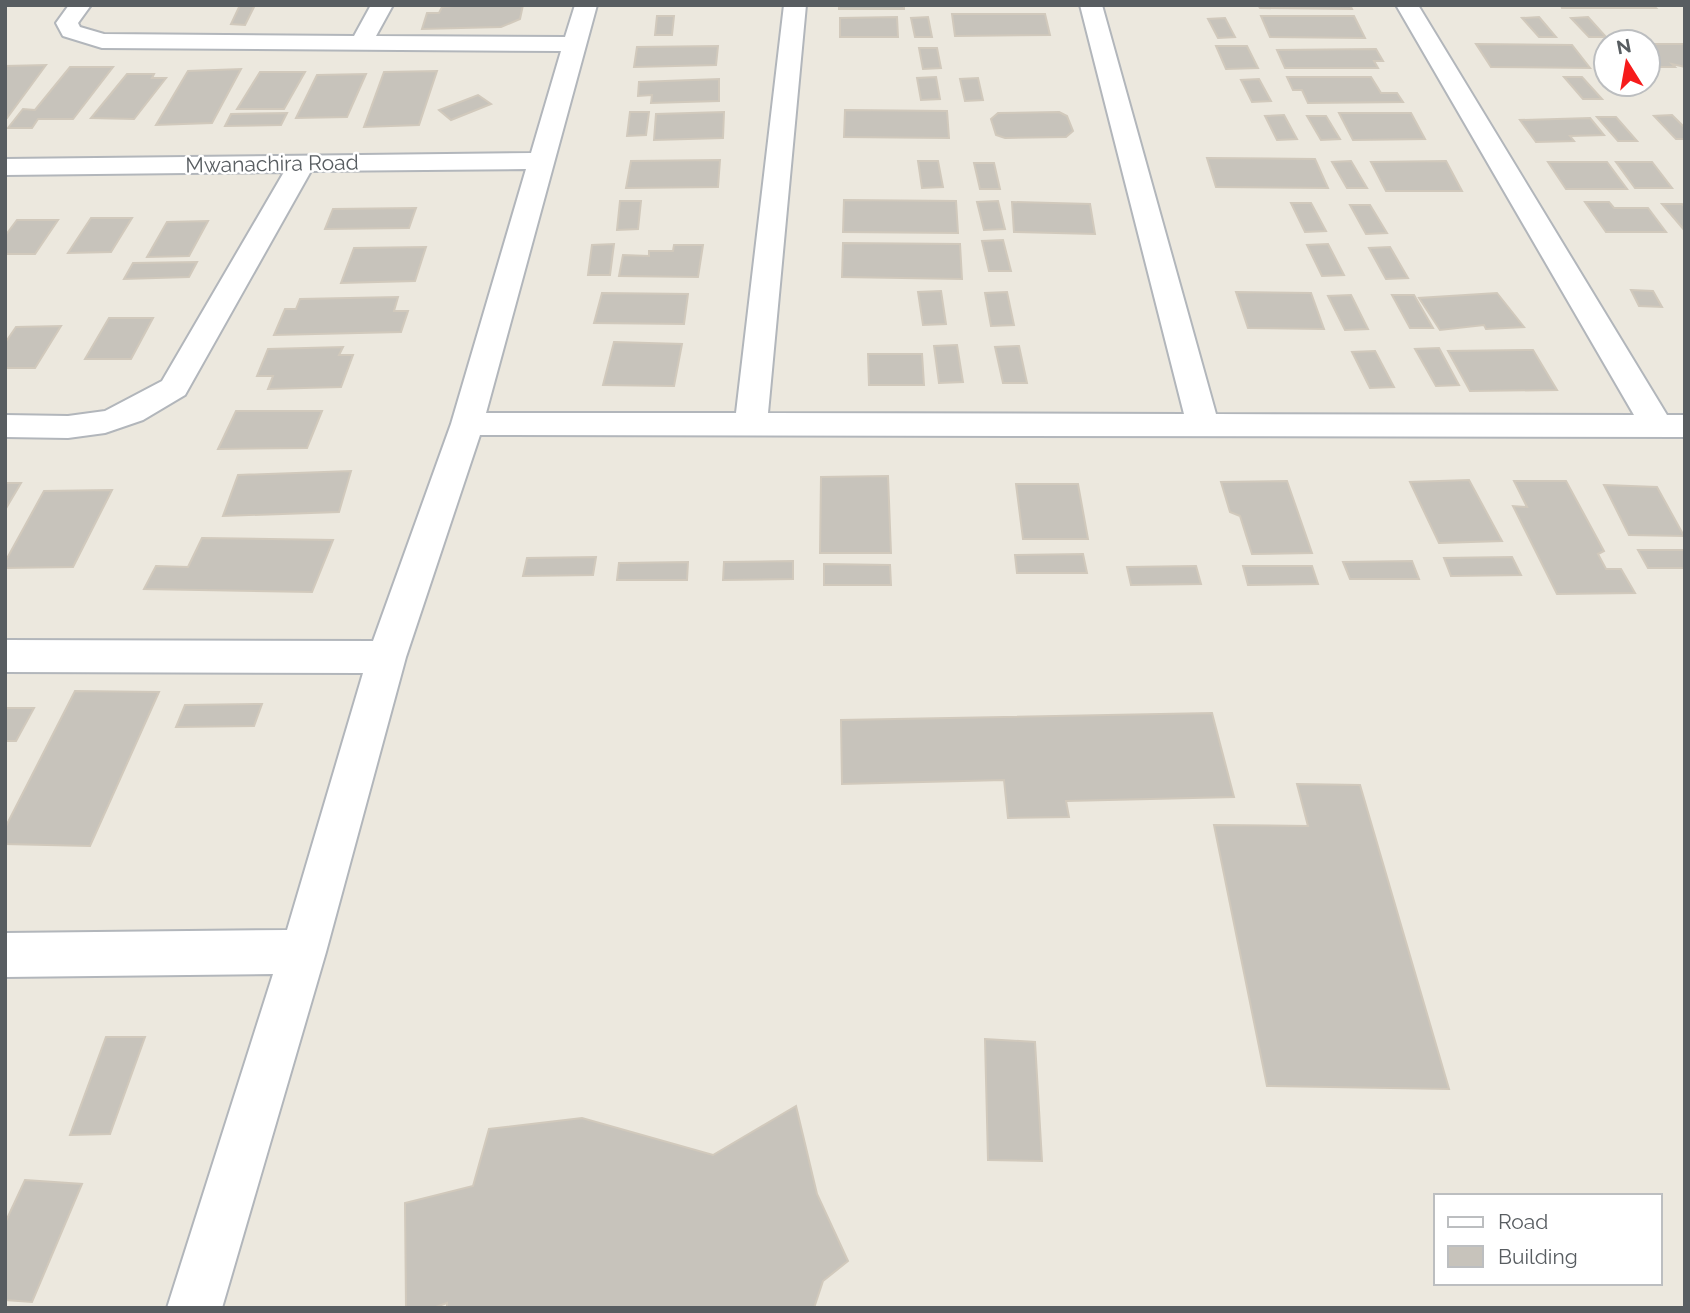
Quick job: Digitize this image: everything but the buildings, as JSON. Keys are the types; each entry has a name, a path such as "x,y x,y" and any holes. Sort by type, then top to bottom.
{"street":[{"path":"80,5 67,23 71,31 102,41 575,44"},
{"path":"361,43 382,5"},
{"path":"194,1308 303,952 387,657 467,424 586,5"},
{"path":"751,424 796,5"},
{"path":"1091,5 1203,425"},
{"path":"1407,5 1671,426"},
{"name":"Mwanachira Road","path":"5,167 540,162"},
{"path":"5,426 64,427 106,422 143,407 174,388 302,164"},
{"path":"467,424 1671,426"},
{"path":"5,656 387,657"},
{"path":"5,955 303,952"}]}
